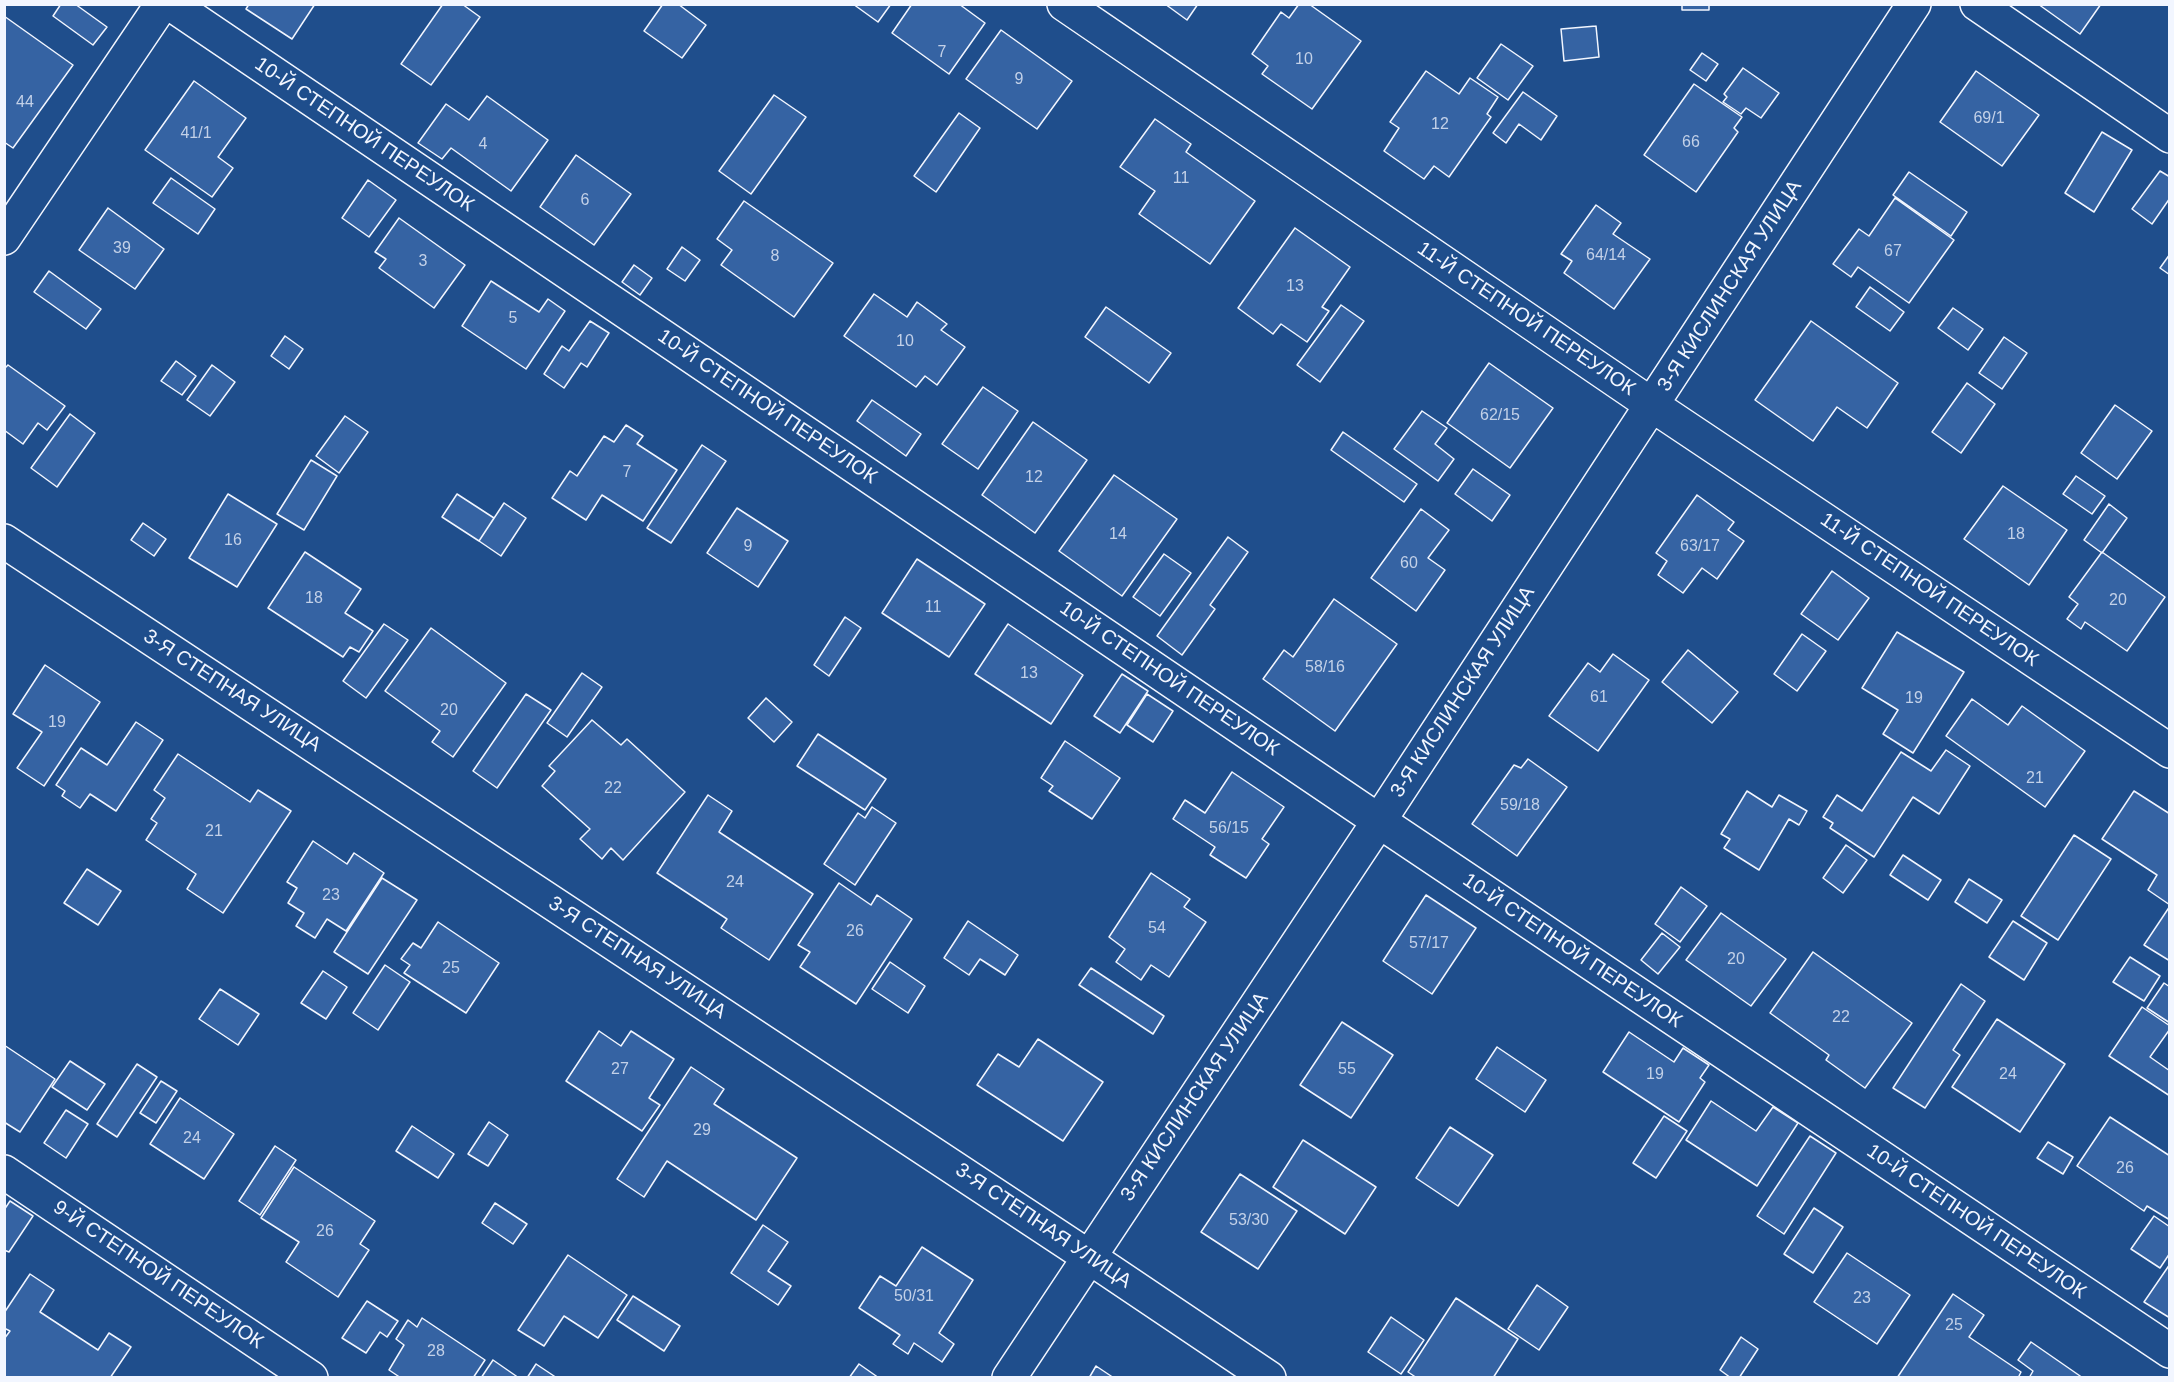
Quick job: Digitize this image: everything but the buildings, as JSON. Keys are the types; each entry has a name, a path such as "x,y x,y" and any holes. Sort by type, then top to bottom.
{"street":[{"path":"4,238 162,4"},
{"name":"10-Й СТЕПНОЙ ПЕРЕУЛОК","path":"171,4 2169,1352"},
{"name":"11-Й СТЕПНОЙ ПЕРЕУЛОК","path":"1064,4 1652,405 2169,751"},
{"name":"3-Я КИСЛИНСКАЯ УЛИЦА","path":"1009,1377 1379,821 1914,4"},
{"path":"1977,4 2169,136"},
{"name":"3-Я СТЕПНАЯ УЛИЦА","path":"4,541 1269,1377"},
{"name":"9-Й СТЕПНОЙ ПЕРЕУЛОК","path":"4,1172 310,1377"}]}
